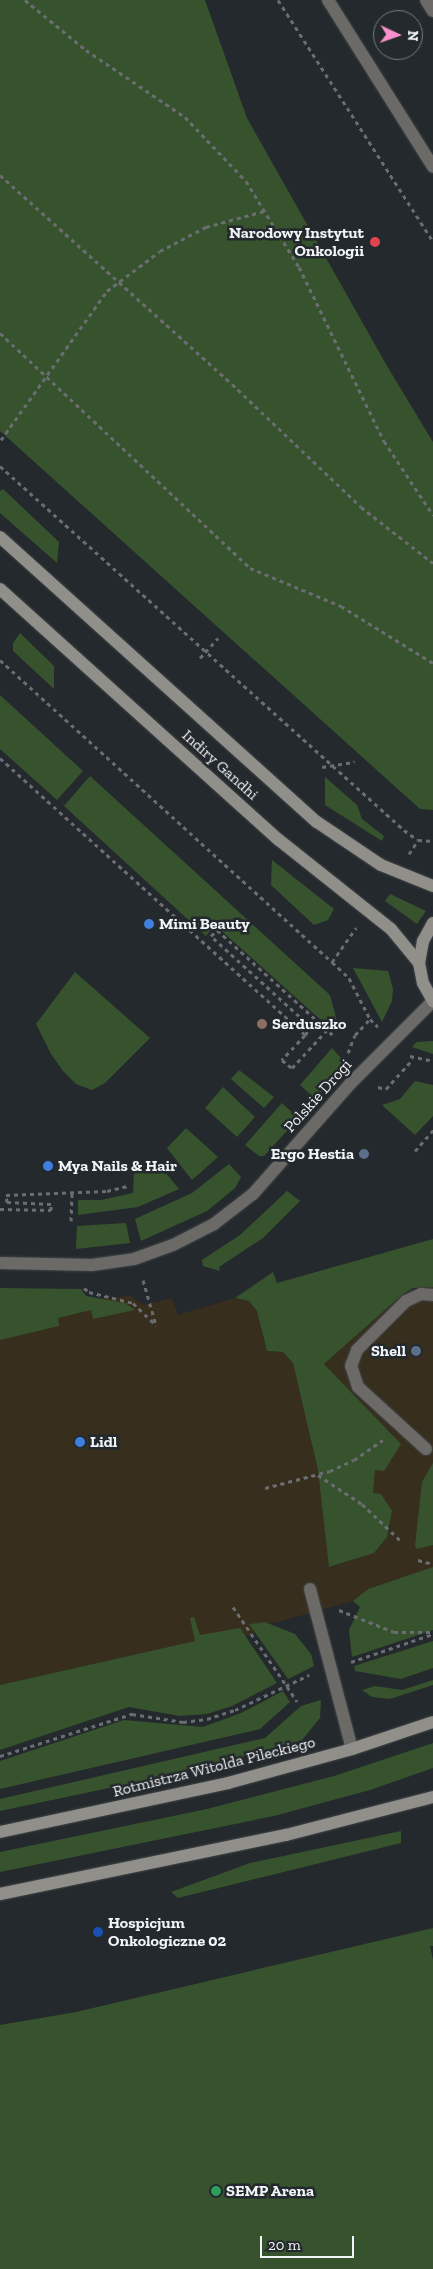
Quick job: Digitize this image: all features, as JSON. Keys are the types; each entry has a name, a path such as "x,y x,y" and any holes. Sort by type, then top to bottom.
{"street":[{"path":"328,0 433,167"},
{"path":"426,0 433,11"},
{"name":"Indiry Gandhi","path":"0,536 317,822 381,865 433,886"},
{"name":"Indiry Gandhi","path":"0,589 279,840 391,929 419,963"},
{"path":"433,923 423,941 419,963 423,983 433,1001"},
{"name":"Polskie Drogi","path":"0,1263 92,1265 134,1259 173,1245 214,1224 253,1194 350,1084 433,1001"},
{"path":"426,1449 398,1425 354,1381 354,1358 357,1350 406,1301 421,1294 433,1295"},
{"path":"311,1594 352,1749"},
{"name":"Rotmistrza Witolda Pileckiego","path":"0,1832 154,1801 352,1749 433,1722"},
{"path":"0,1894 286,1835 433,1797"}],"path":[{"path":"26,0 86,50 185,117 246,180 299,267 384,442 433,515"},
{"path":"278,0 433,241"},
{"path":"0,175 361,507 433,563"},
{"path":"1,440 48,377 107,291 160,251 206,227 264,211"},
{"path":"0,333 250,568 341,606 433,663"},
{"path":"0,466 332,766 418,840 433,841"},
{"path":"200,658 218,638"},
{"path":"0,660 349,978 370,1019 380,1028"},
{"path":"0,758 305,1035"},
{"path":"322,767 355,762"},
{"path":"408,855 418,840"},
{"path":"332,962 359,924"},
{"path":"327,1030 292,1068 282,1060 312,1028 211,936 217,930 334,1036"},
{"path":"407,1054 413,1059 433,1061"},
{"path":"415,1151 433,1130"},
{"path":"0,1209 51,1210 51,1204 6,1202 6,1195 107,1191 127,1186"},
{"path":"71,1221 72,1192"},
{"path":"83,1285 88,1292 133,1303 156,1325 144,1282"},
{"path":"265,1488 318,1475 354,1460 389,1436 398,1425"},
{"path":"318,1475 362,1504 400,1540"},
{"path":"418,1560 433,1564"},
{"path":"311,1594 394,1632 433,1633"},
{"path":"233,1607 297,1702"},
{"path":"344,1664 433,1633"},
{"path":"0,1756 132,1714 183,1722 207,1719 235,1710 284,1684 316,1673"}],"shaded area":[{"path":"425,1285 433,1287 433,1567 368,1589 353,1601 274,1623 250,1624 255,1632 245,1637 195,1641 0,1685 0,1299 81,1300 131,1296 144,1305 172,1298 178,1315 235,1298 249,1301 257,1311 267,1351 283,1352 293,1363 318,1470 330,1567 374,1553 387,1537 391,1525 373,1493 375,1470 401,1444 324,1364 403,1294"}],"green space":[{"path":"0,0 205,0 247,118 387,366 433,442 433,810 420,809 0,431"},
{"path":"3,489 59,542 57,563 0,513 0,491"},
{"path":"20,633 54,666 54,689 13,651 13,643"},
{"path":"0,695 83,771 57,800 0,749"},
{"path":"90,776 330,995 337,1021 332,1030 215,925 206,936 64,806"},
{"path":"325,777 357,805 362,819 384,836 382,841 325,805"},
{"path":"272,860 334,909 328,920 314,925 271,885"},
{"path":"390,894 426,911 417,924 385,901"},
{"path":"353,968 388,971 393,989 392,1001 382,1022"},
{"path":"75,972 150,1038 105,1083 92,1090 76,1084 63,1071 51,1054 36,1024"},
{"path":"433,1041 433,1054 412,1047 417,1042"},
{"path":"332,1048 341,1058 341,1067 315,1099 300,1085"},
{"path":"239,1070 274,1097 264,1108 231,1079"},
{"path":"415,1081 433,1085 433,1116 415,1135 382,1105 400,1099"},
{"path":"223,1087 255,1117 237,1137 205,1108"},
{"path":"282,1103 296,1116 296,1121 264,1156 259,1156 245,1145"},
{"path":"186,1128 218,1157 192,1180 167,1148"},
{"path":"156,1161 179,1189 138,1207 78,1215 78,1200 101,1200 133,1193 134,1173"},
{"path":"229,1164 241,1177 235,1188 207,1211 141,1241 135,1219 192,1193"},
{"path":"287,1191 300,1201 263,1238 219,1267 220,1271 203,1266 202,1260 240,1235"},
{"path":"126,1223 130,1243 76,1249 77,1226"},
{"path":"433,1239 433,1287 413,1288 403,1294 324,1364 401,1444 384,1471 375,1470 373,1493 381,1494 392,1511 387,1537 374,1553 329,1567 318,1470 293,1363 283,1352 267,1351 257,1311 249,1301 235,1298 273,1272 277,1283"},
{"path":"0,1288 81,1289 86,1296 125,1303 135,1310 93,1319 91,1310 58,1318 59,1326 0,1340"},
{"path":"433,1463 433,1545 417,1549 415,1546 422,1482"},
{"path":"433,1567 433,1630 352,1657 349,1630 360,1607 353,1601 368,1589"},
{"path":"194,1617 200,1635 240,1628 277,1683 232,1706 207,1714 180,1716 129,1707 0,1750 0,1685 195,1641 190,1618"},
{"path":"265,1622 295,1634 311,1654 314,1666 288,1679 249,1624"},
{"path":"433,1641 433,1668 401,1679 355,1671 354,1666"},
{"path":"433,1680 433,1685 390,1699 372,1697 362,1690 375,1686 402,1690"},
{"path":"283,1691 290,1702 260,1729 0,1789 0,1761 124,1720 203,1727 241,1713"},
{"path":"321,1700 320,1718 302,1740 199,1769 0,1811 0,1799 265,1738 301,1706"},
{"path":"433,1743 433,1768 370,1790 274,1816 0,1872 0,1852 207,1809 334,1776"},
{"path":"401,1831 401,1843 178,1898 171,1892 250,1863"},
{"name":"SEMP Arena","path":"433,1928 433,1946 430,1946 433,1960 433,2269 0,2269 0,2025 76,2012"}],"place":[{"name":"Narodowy Instytut Onkologii","path":"375,242"},
{"name":"Mimi Beauty","path":"149,924"},
{"name":"Serduszko","path":"262,1024"},
{"name":"Ergo Hestia","path":"364,1154"},
{"name":"Mya Nails & Hair","path":"48,1166"},
{"name":"Shell","path":"416,1351"},
{"name":"Lidl","path":"80,1442"},
{"name":"Hospicjum Onkologiczne 02","path":"98,1932"},
{"name":"SEMP Arena","path":"216,2191"}]}
